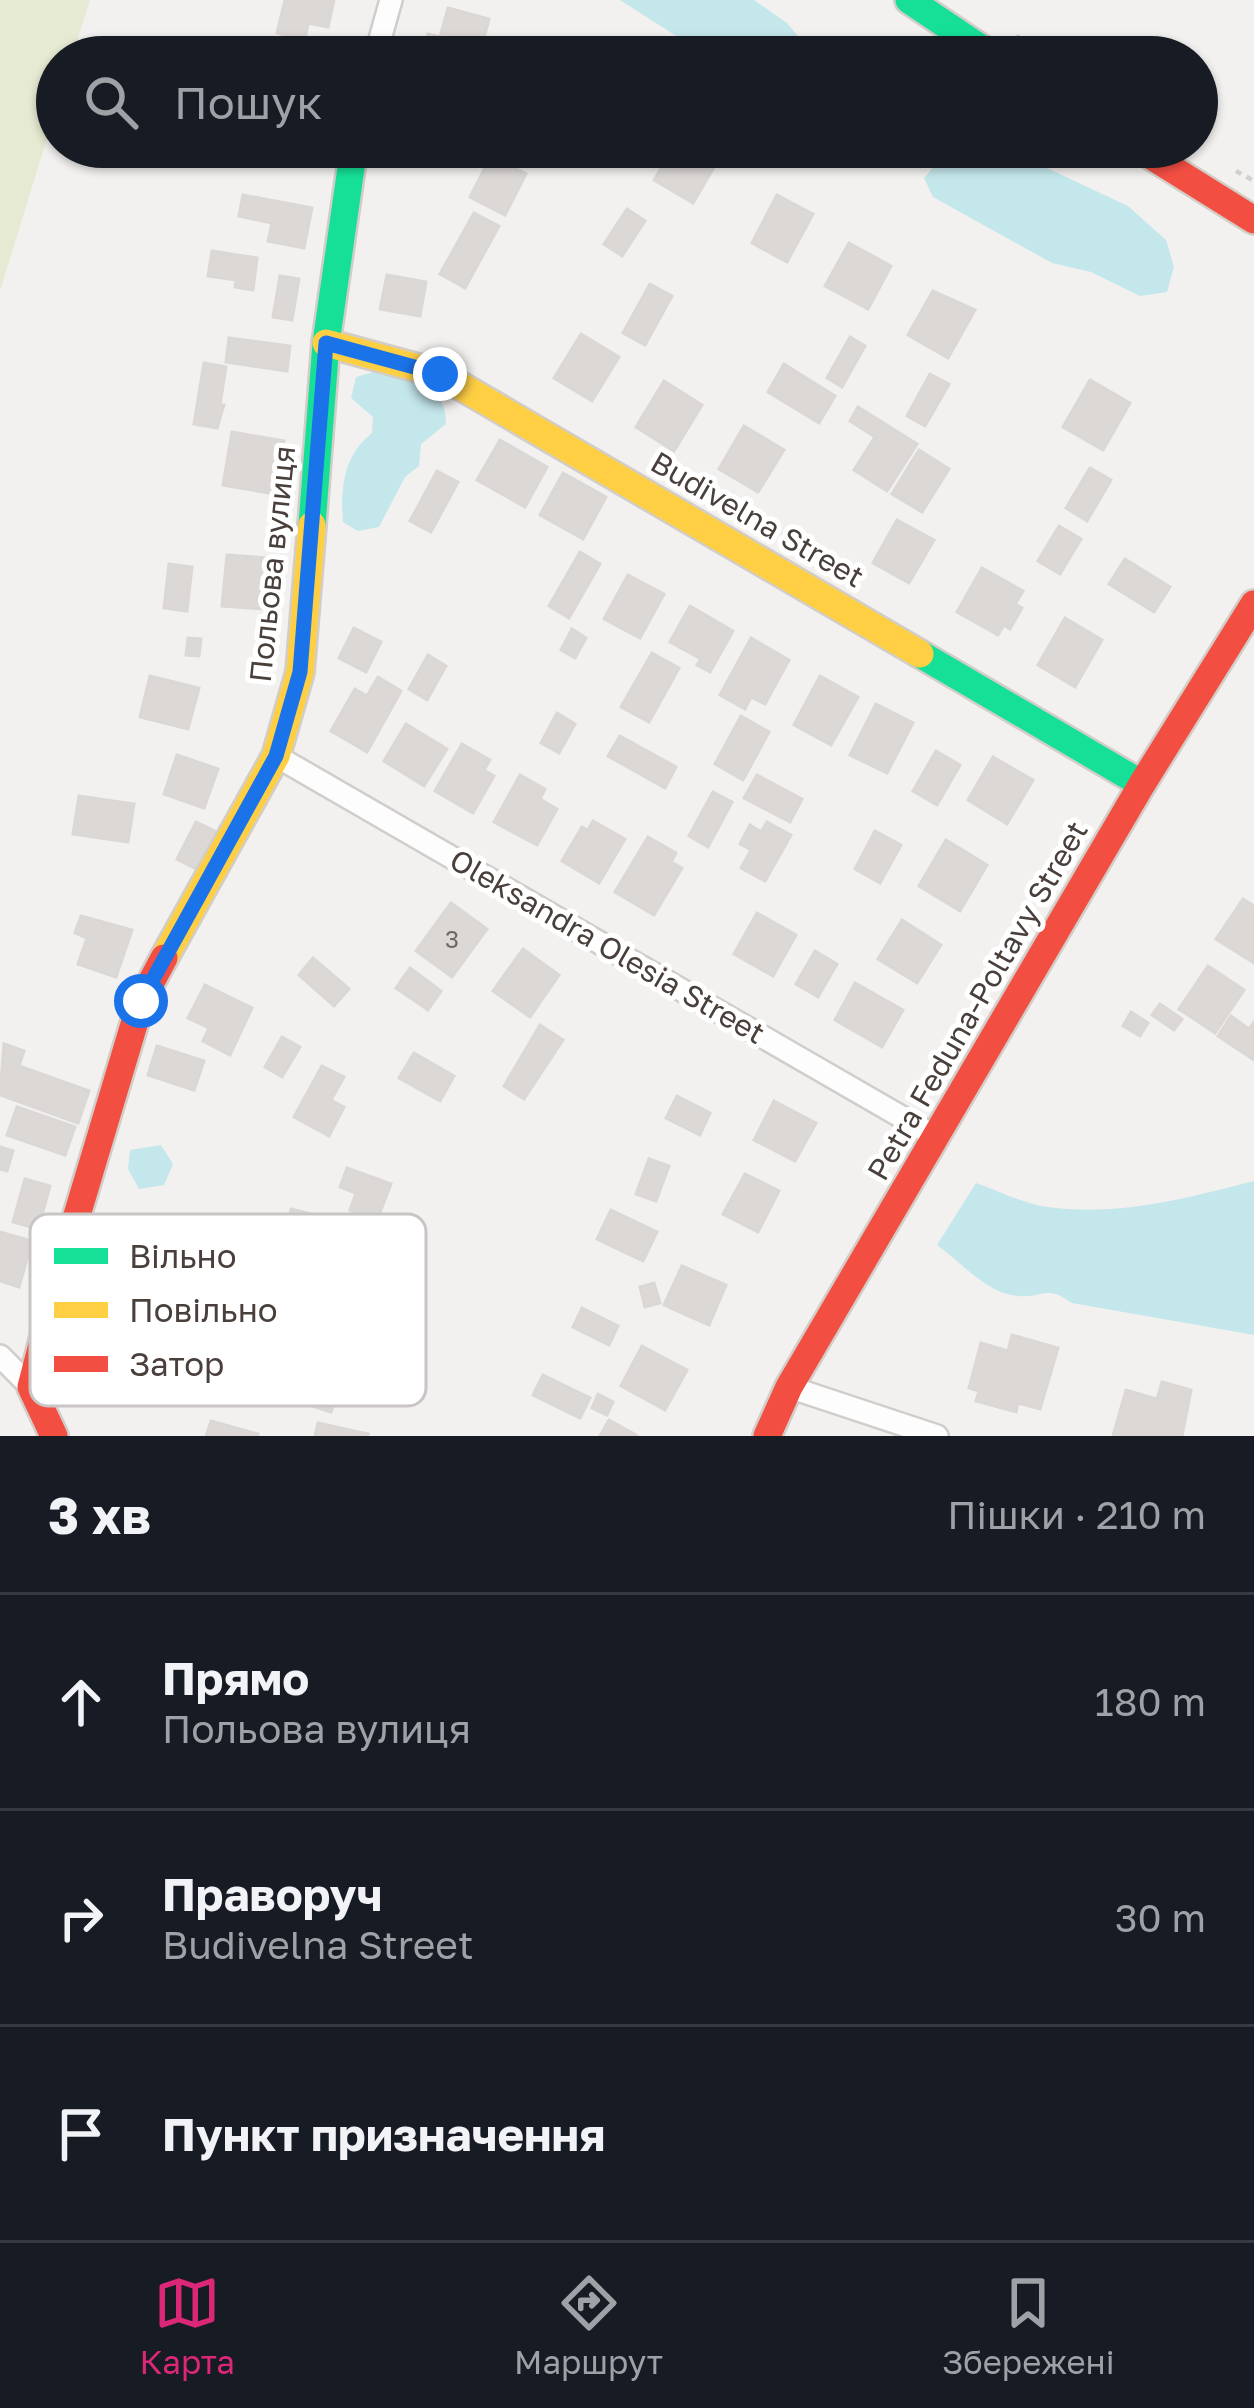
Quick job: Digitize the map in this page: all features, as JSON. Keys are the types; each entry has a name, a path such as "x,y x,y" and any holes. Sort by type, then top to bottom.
{"street":[{"path":"381,36 391,0"},
{"path":"909,0 963,36"},
{"name":"Польова вулиця","path":"77,1214 141,1001 276,756 300,672 326,343 351,168"},
{"path":"1171,168 1254,220"},
{"name":"Budivelna Street","path":"326,343 440,374 1142,784"},
{"name":"Petra Feduna-Poltavy Street","path":"766,1436 789,1387 1142,784 1254,604"},
{"name":"Oleksandra Olesia Street","path":"276,756 938,1138"},
{"path":"0,1356 30,1386"},
{"path":"789,1387 937,1436"},
{"path":"40,1406 54,1436"}],"green space":[{"path":"0,0 90,0 79,36 36,36 38,168 0,291"}],"water":[{"path":"620,0 754,0 798,36 677,36"},
{"path":"933,168 1047,168 1128,206 1166,240 1174,267 1167,292 1140,296 1091,272 1052,263 933,197 924,178"},
{"path":"377,371 433,392 445,411 446,424 421,444 419,466 405,477 379,527 358,531 343,522 343,484 355,451 372,433 373,417 351,398 356,377"},
{"path":"161,1145 173,1164 164,1185 139,1189 128,1169 130,1150"},
{"path":"1254,1181 1254,1335 1072,1303 1050,1293 1007,1294 985,1283 937,1245 976,1183 1039,1205 1100,1210 1152,1204"}],"building":[{"path":"285,0 334,0 328,27 308,23 306,36 277,33"},
{"path":"448,8 489,19 485,36 440,36"},
{"path":"485,168 514,168 526,174 505,215 470,197"},
{"path":"661,168 713,168 693,203 654,180"},
{"path":"243,195 312,208 304,248 268,241 272,223 239,216"},
{"path":"777,195 813,214 787,262 752,243"},
{"path":"627,209 645,221 622,256 604,244"},
{"path":"474,213 499,226 465,288 440,274"},
{"path":"849,243 891,266 868,309 825,286"},
{"path":"212,251 257,258 253,290 235,287 236,280 208,276"},
{"path":"387,275 426,282 420,316 380,309"},
{"path":"280,276 299,279 292,320 273,317"},
{"path":"650,284 672,296 645,345 623,333"},
{"path":"933,291 975,310 948,358 908,335"},
{"path":"581,334 619,357 592,401 554,378"},
{"path":"850,337 865,346 842,387 827,378"},
{"path":"229,338 290,346 287,371 226,362"},
{"path":"204,363 226,367 217,428 194,424"},
{"path":"784,364 835,396 819,423 768,392"},
{"path":"930,374 949,384 925,426 907,416"},
{"path":"1090,380 1130,403 1103,450 1063,427"},
{"path":"664,381 702,405 674,451 636,427"},
{"path":"858,407 917,444 887,491 854,470 875,437 850,421"},
{"path":"744,426 784,450 758,492 719,469"},
{"path":"232,432 284,441 275,494 223,485"},
{"path":"500,440 547,467 525,507 477,480"},
{"path":"919,450 949,469 922,512 892,494"},
{"path":"1090,468 1111,480 1087,521 1066,508"},
{"path":"437,471 458,482 431,532 410,521"},
{"path":"563,473 606,497 583,539 540,515"},
{"path":"897,520 934,540 909,583 873,563"},
{"path":"1059,526 1081,539 1060,574 1038,561"},
{"path":"580,552 600,564 569,618 549,606"},
{"path":"227,555 268,558 265,609 222,606"},
{"path":"1125,559 1170,587 1154,612 1109,584"},
{"path":"169,564 192,567 187,611 164,608"},
{"path":"982,568 1023,591 1015,604 1022,608 1010,629 1004,625 998,635 957,612"},
{"path":"628,575 664,594 640,638 604,619"},
{"path":"690,606 733,631 710,672 697,665 701,659 670,642"},
{"path":"1065,618 1102,640 1075,687 1038,665"},
{"path":"354,628 381,642 366,672 339,658"},
{"path":"572,629 586,638 575,658 561,650"},
{"path":"188,638 201,639 199,656 186,655"},
{"path":"751,638 789,660 765,704 751,697 745,709 720,695"},
{"path":"652,653 679,668 649,722 621,707"},
{"path":"428,655 446,666 427,700 409,689"},
{"path":"150,676 199,688 188,729 140,717"},
{"path":"820,676 858,697 831,745 794,725"},
{"path":"378,677 401,691 367,752 331,731 355,689 367,696"},
{"path":"876,704 913,723 887,773 850,755"},
{"path":"557,713 575,724 559,753 541,743"},
{"path":"741,716 769,732 743,780 715,764"},
{"path":"406,724 447,749 424,786 384,761"},
{"path":"620,736 676,767 665,788 608,756"},
{"path":"462,744 490,760 484,770 494,776 473,813 435,791"},
{"path":"936,751 960,765 937,805 913,791"},
{"path":"177,755 218,769 204,808 164,794"},
{"path":"993,757 1033,780 1007,824 968,800"},
{"path":"520,775 545,789 540,799 557,809 537,845 494,822"},
{"path":"757,775 802,799 790,822 744,798"},
{"path":"713,792 732,802 708,847 689,836"},
{"path":"79,796 134,804 128,842 73,834"},
{"path":"593,821 625,839 599,883 562,861 582,827 588,830"},
{"path":"196,822 219,833 200,871 177,859"},
{"path":"767,822 791,835 765,881 741,868 751,850 740,844 750,825 761,832"},
{"path":"875,831 901,845 880,883 855,869"},
{"path":"648,837 676,853 671,862 682,868 654,915 615,892"},
{"path":"946,840 987,865 960,911 919,886"},
{"path":"1243,899 1254,906 1254,963 1216,939"},
{"path":"451,903 487,929 452,977 416,951"},
{"path":"757,913 796,935 773,976 734,954"},
{"path":"81,916 132,930 116,977 78,964 87,938 75,933"},
{"path":"902,920 941,945 917,983 878,959"},
{"path":"523,949 559,975 530,1017 493,991"},
{"path":"815,951 837,964 818,997 796,984"},
{"path":"313,958 349,989 334,1006 299,975"},
{"path":"1208,966 1244,990 1215,1033 1179,1009"},
{"path":"410,968 441,991 428,1010 396,988"},
{"path":"855,983 903,1010 882,1047 835,1020"},
{"path":"205,985 252,1008 230,1055 203,1041 209,1028 188,1018"},
{"path":"1160,1004 1182,1019 1174,1030 1152,1015"},
{"path":"1131,1012 1148,1023 1140,1036 1123,1026"},
{"path":"1231,1016 1249,1029 1254,1022 1254,1060 1218,1036"},
{"path":"540,1025 563,1040 524,1099 504,1086"},
{"path":"282,1037 300,1047 282,1077 265,1067"},
{"path":"4,1044 24,1051 19,1066 89,1091 78,1123 0,1095"},
{"path":"157,1046 204,1061 194,1090 148,1075"},
{"path":"414,1053 454,1076 440,1101 399,1078"},
{"path":"322,1066 344,1077 331,1100 344,1107 329,1136 294,1117"},
{"path":"677,1096 710,1113 700,1135 666,1118"},
{"path":"774,1101 816,1123 795,1161 754,1140"},
{"path":"17,1107 75,1127 65,1155 7,1135"},
{"path":"0,1147 13,1151 7,1171 0,1169"},
{"path":"649,1159 669,1166 656,1201 636,1194"},
{"path":"347,1168 391,1184 379,1214 350,1210 356,1193 340,1187"},
{"path":"745,1174 779,1191 758,1232 723,1214"},
{"path":"25,1179 50,1186 42,1214 30,1214 30,1227 13,1222"},
{"path":"611,1210 657,1232 643,1261 597,1239"},
{"path":"0,1232 30,1240 19,1287 0,1281"},
{"path":"682,1266 726,1285 709,1325 664,1305"},
{"path":"654,1283 660,1303 645,1307 640,1287"},
{"path":"582,1308 618,1326 609,1345 573,1327"},
{"path":"1012,1335 1058,1348 1040,1409 1018,1403 1016,1412 976,1401 979,1391 969,1388 981,1343 1008,1351"},
{"path":"642,1346 687,1370 665,1410 621,1386"},
{"path":"543,1375 590,1398 580,1418 533,1395"},
{"path":"1162,1382 1191,1390 1182,1436 1113,1436 1126,1390 1157,1399"},
{"path":"598,1394 613,1402 607,1415 592,1408"},
{"path":"609,1420 638,1436 600,1436"},
{"path":"211,1421 258,1434 258,1436 206,1436"},
{"path":"318,1423 368,1434 315,1436"}],"traffic: fast":[{"path":"909,0 963,36"},
{"path":"312,525 326,343 351,168"},
{"path":"920,654 1142,784"}],"traffic: slow":[{"path":"326,343 440,374 920,654"},
{"path":"164,958 276,756 300,672 312,525"}],"traffic: jam":[{"path":"1171,168 1254,220"},
{"path":"767,1436 789,1387 1142,784 1254,604"},
{"path":"77,1214 141,1001 164,958"},
{"path":"40,1406 54,1436"}],"route":[{"path":"141,1001 276,756 300,672 326,343 440,374"}]}
